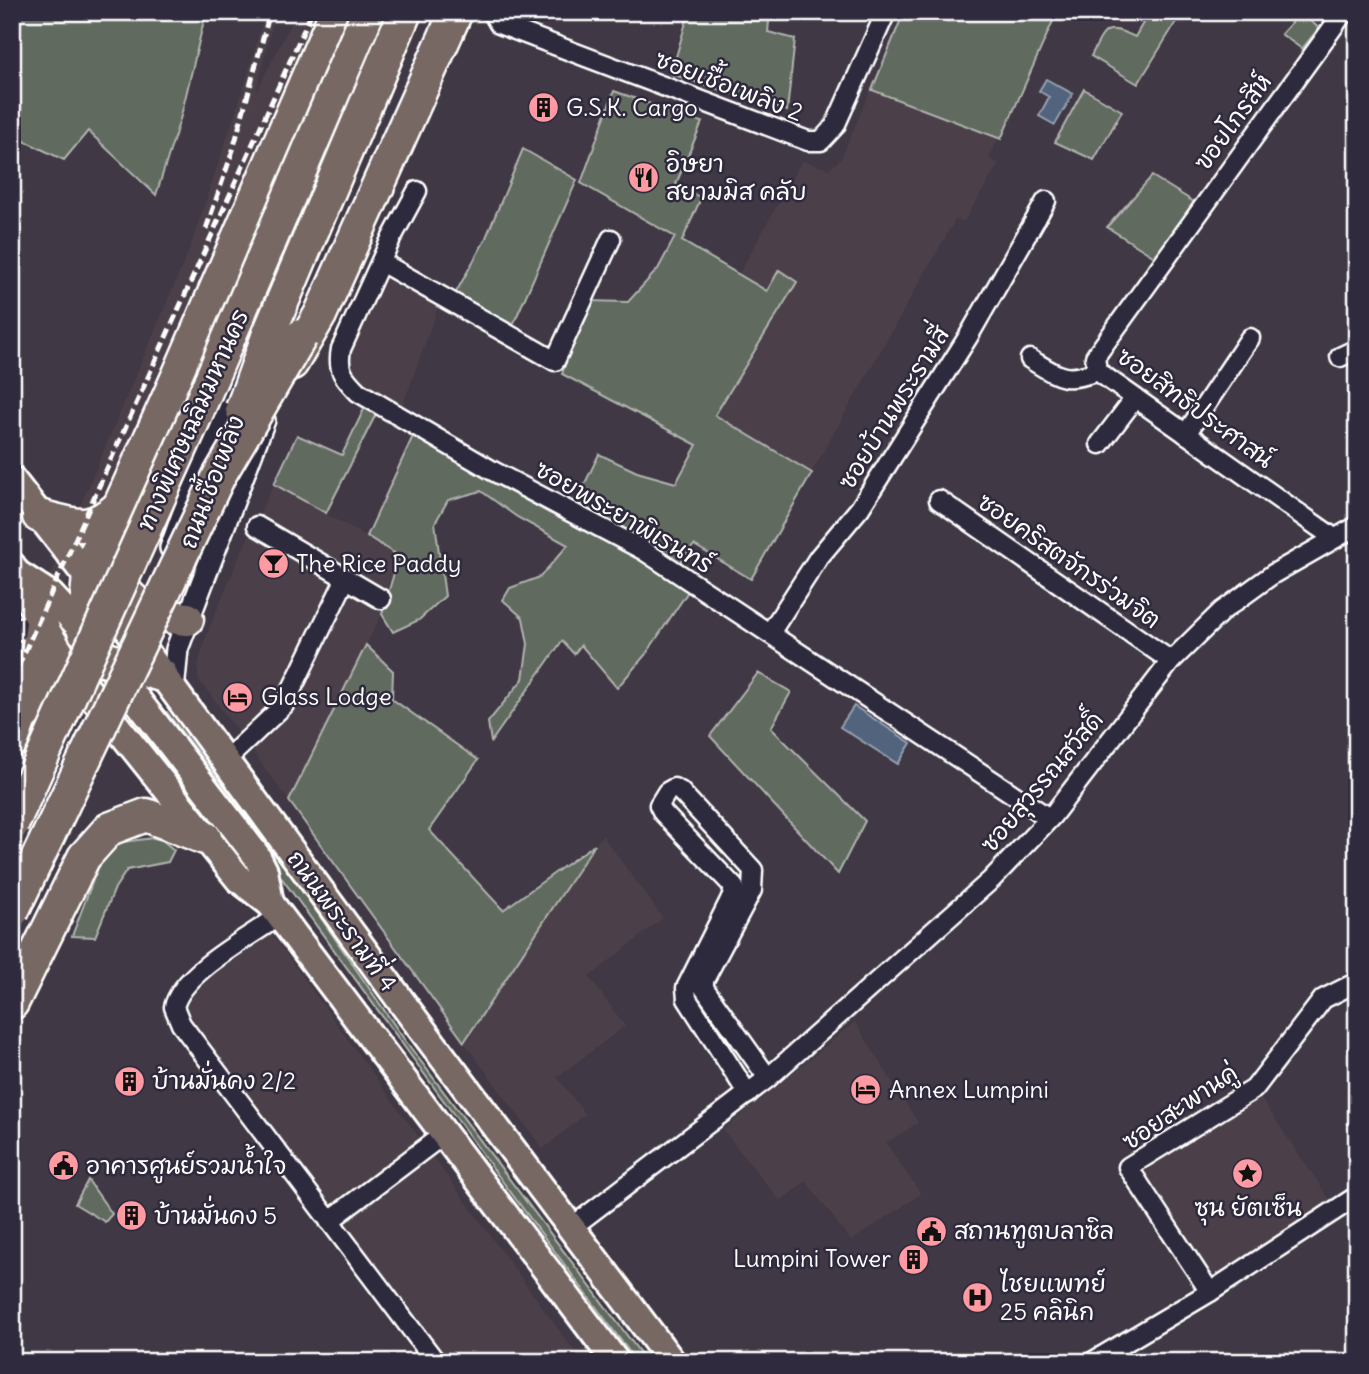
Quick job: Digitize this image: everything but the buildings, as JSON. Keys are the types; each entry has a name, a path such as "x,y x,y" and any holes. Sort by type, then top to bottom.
{"highway":[{"path":"130,660 87,579 90,564 115,517 337,12"},
{"name":"ทางพิเศษเฉลิมมหานคร","path":"12,825 192,424 369,12"},
{"name":"ทางพิเศษเฉลิมมหานคร","path":"219,475 270,331 405,12"},
{"name":"ทางพิเศษเฉลิมมหานคร","path":"12,912 219,475 301,336 348,235 442,12"},
{"path":"271,399 320,315 456,12"},
{"path":"40,516 82,526 99,524 115,517"},
{"path":"115,517 108,555 117,582 135,603 150,611 160,616 187,619"},
{"path":"18,728 39,659 27,627"},
{"path":"18,728 61,670 77,642 130,660"},
{"path":"12,1003 84,857 108,829 146,815 205,838"}],"main road":[{"name":"ถนนพระรามที่ 4","path":"12,480 87,579 130,660 256,855 264,871 275,910"},
{"name":"ถนนพระรามที่ 4","path":"15,572 27,627 239,878 275,910 616,1362"},
{"name":"ถนนพระรามที่ 4","path":"15,572 50,595 130,660 225,761 672,1362"}],"street":[{"name":"ถนนเชื้อเพลิง","path":"130,660 150,611 202,457 267,287 392,12"},
{"name":"ซอยเชื้อเพลิง 2","path":"492,12 499,24 808,141 821,141 835,127 886,12"},
{"name":"ฃอยโกรสีห์","path":"1162,261 1344,12"},
{"name":"ซอยพระยาพิเรนทร์","path":"417,191 341,349 338,362 341,376 358,392 493,471 643,550 1049,818"},
{"name":"ซอยบ้านพระรามสี่","path":"770,633 825,548 860,508 968,337 1046,201"},
{"path":"381,262 555,360 611,239"},
{"name":"ซอยสิทธิประศาสน์","path":"1162,261 1095,357 1097,371 1334,538"},
{"name":"ถนนเชื้อเพลิง","path":"130,660 177,649 271,399 267,287"},
{"path":"1186,434 1250,338"},
{"path":"1340,357 1357,349"},
{"path":"1030,359 1062,379 1078,378 1097,371"},
{"path":"1100,444 1135,398"},
{"name":"ซอยคริสตจักรร่วมจิต","path":"939,500 1171,661"},
{"path":"257,526 381,599"},
{"name":"ซอยสุวรรณสวัสดิ์","path":"572,1227 768,1078 991,880 1049,818 1171,661 1195,635 1244,592 1357,527"},
{"path":"225,761 284,705 346,578"},
{"path":"696,985 733,897 734,887 663,813 659,805 667,792 674,788 680,790 753,870 755,880 696,985 687,999 748,1094"},
{"path":"699,850 718,831"},
{"path":"734,887 755,880"},
{"path":"275,910 182,987 174,1007 181,1024 436,1362"},
{"name":"ซอยสะพานคู่","path":"1210,1293 1128,1167 1254,1089 1323,999 1357,982"},
{"path":"696,985 707,995 768,1078"},
{"path":"330,1221 444,1134"},
{"path":"1093,1362 1210,1293 1357,1196"}],"shaded area":[{"path":"12,12 206,12 181,116 156,195 88,131 64,160 12,135"},
{"path":"265,12 275,12 256,93 297,12 330,12 140,416 12,707 12,666 190,248 246,81"},
{"path":"689,12 770,12 768,32 795,39 787,111 671,74"},
{"path":"904,12 1057,12 989,158 999,164 964,221 955,220 794,503 697,445 767,291 739,274 802,161 829,169 841,159"},
{"path":"904,12 1057,12 1001,139 872,90"},
{"path":"1126,12 1181,14 1138,84 1091,56 1107,31 1117,30 1135,37 1143,23"},
{"path":"1300,13 1319,28 1302,49 1281,34"},
{"path":"1084,89 1122,111 1094,160 1055,142"},
{"path":"614,91 702,122 676,184 701,198 682,241 767,291 779,270 797,282 715,415 812,473 751,579 694,545 679,564 573,508 599,454 637,472 676,483 697,445 562,374 587,301 628,302 658,269 675,237 581,183"},
{"path":"523,149 577,180 513,325 455,294 485,240"},
{"path":"1152,176 1194,202 1156,258 1107,227"},
{"path":"387,279 438,307 401,410 358,387 344,365"},
{"path":"365,407 376,414 326,513 274,484 297,435 342,455"},
{"path":"413,436 549,513 629,552 689,590 646,654 617,688 581,645 574,654 562,641 491,742 488,722 523,679 528,644 523,618 503,600 510,588 540,577 568,545 517,517 481,491 448,500 435,523 445,596 419,620 393,632 382,614 399,556 367,536"},
{"path":"274,484 399,556 387,588 384,609 289,801 198,678 198,665 206,636 239,557"},
{"path":"366,645 393,671 392,699 478,760 429,830 503,910 595,844 464,1042 289,801"},
{"path":"758,673 791,692 771,728 865,821 838,874 710,736"},
{"path":"167,712 301,889 404,1039 647,1362 637,1362 497,1174 163,715"},
{"path":"602,835 663,918 589,977 625,1026 557,1077 585,1114 543,1149 464,1042"},
{"path":"153,838 162,840 174,850 168,862 127,870 115,888 95,937 72,936 100,862 115,843"},
{"path":"270,932 582,1362 424,1362 162,1016 162,1004"},
{"path":"855,1022 918,1123 886,1143 921,1194 851,1241 806,1181 780,1201 723,1130"},
{"path":"1258,1094 1334,1206 1214,1285 1137,1170"},
{"path":"88,1180 112,1214 105,1222 75,1204"}],"water":[{"path":"1046,79 1073,94 1055,125 1039,116 1049,97 1039,91"},
{"path":"854,706 911,743 898,764 840,727"}],"railway":[{"path":"206,229 233,150 270,12"},
{"path":"12,680 312,12"}],"place":[{"name":"G.S.K. Cargo","path":"543,108"},
{"name":"อิษยา สยามมิส คลับ","path":"643,178"},
{"name":"The Rice Paddy","path":"273,564"},
{"name":"Glass Lodge","path":"238,697"},
{"name":"บ้านมั่นคง 2/2","path":"129,1081"},
{"name":"Annex Lumpini","path":"866,1090"},
{"name":"อาคารศูนย์รวมน้ำใจ","path":"63,1166"},
{"name":"ซุน ยัตเซ็น","path":"1248,1174"},
{"name":"บ้านมั่นคง 5","path":"131,1216"},
{"name":"สถานทูตบลาซิล","path":"931,1231"},
{"name":"Lumpini Tower","path":"914,1259"},
{"name":"ไชยแพทย์ 25 คลินิก","path":"977,1298"}]}
